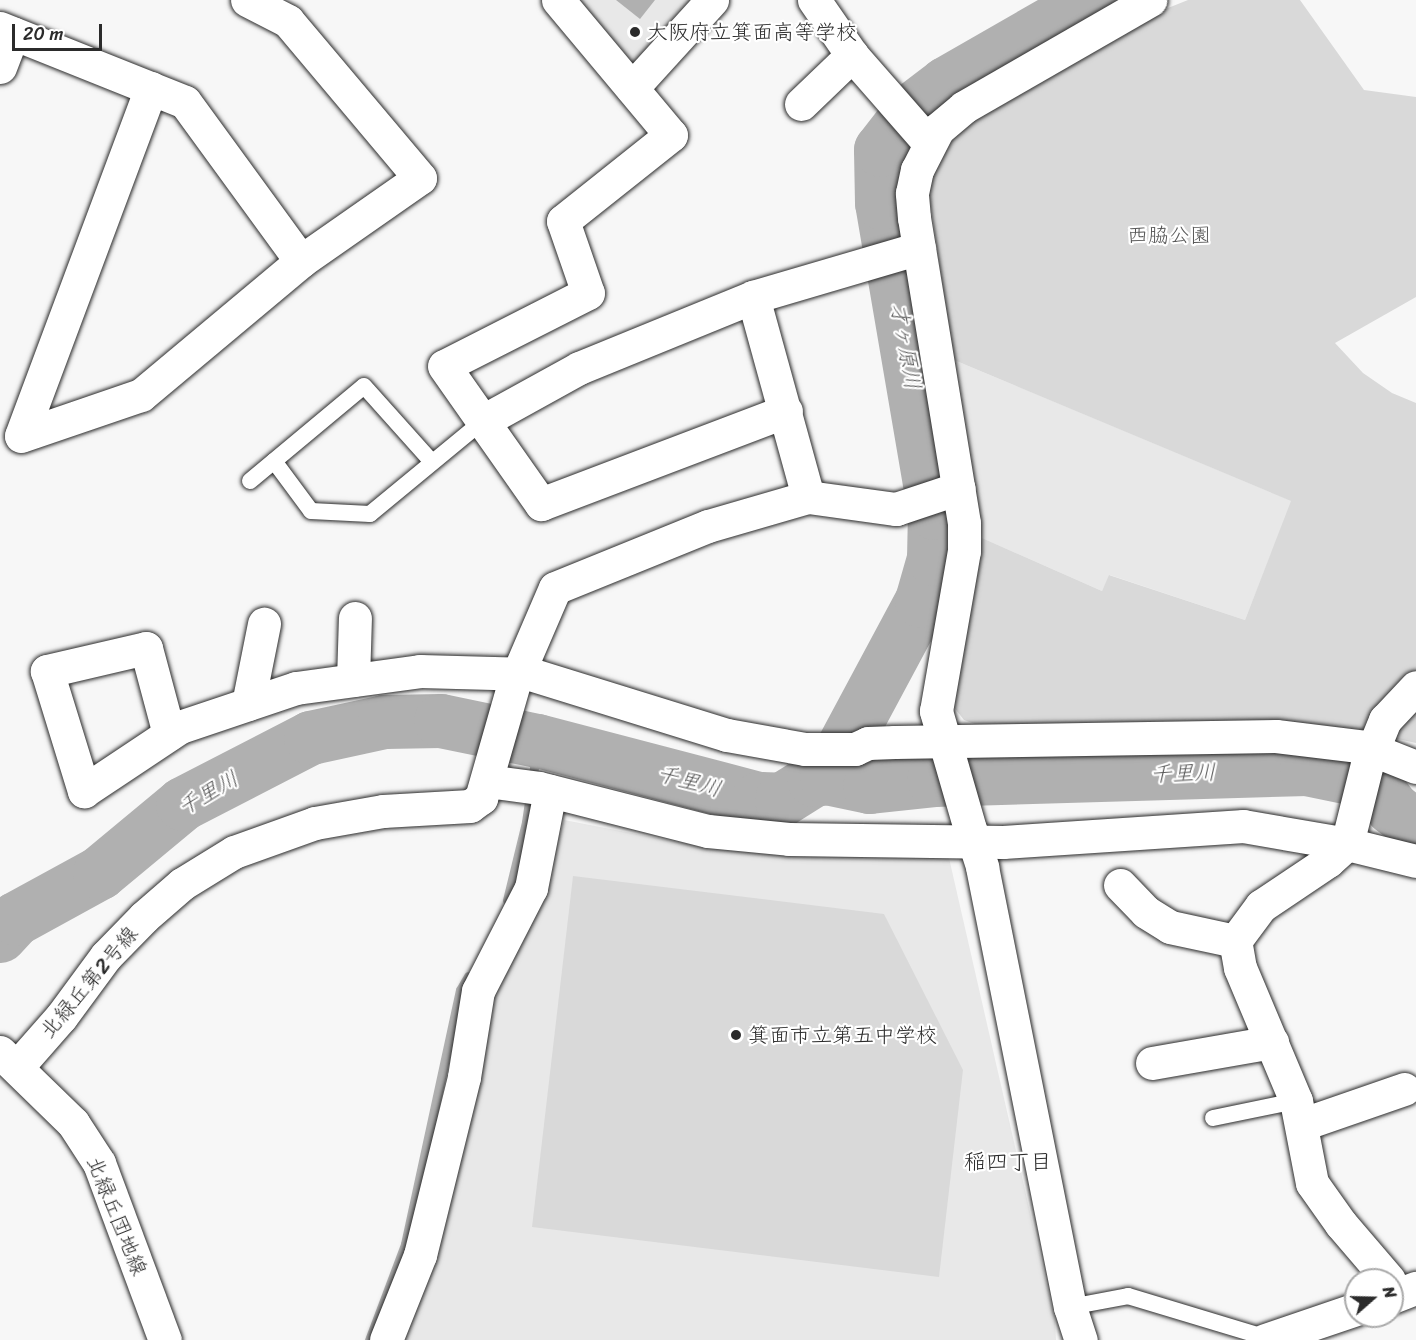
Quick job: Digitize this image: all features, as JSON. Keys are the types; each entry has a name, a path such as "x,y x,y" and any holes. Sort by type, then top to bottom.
{"street":[{"path":"10,439 141,395 301,261 420,178 288,21 247,0"},
{"path":"558,0 671,135 563,221 588,293 444,366 541,504 786,411"},
{"path":"632,88 712,0"},
{"path":"814,0 852,56 928,143"},
{"path":"1081,1340 1070,1307 972,835 945,749 937,703 965,539 941,494 912,193 928,143 964,106 1149,0"},
{"path":"0,68 7,31 185,102 301,261"},
{"path":"801,104 852,56"},
{"path":"10,439 151,88"},
{"path":"483,420 579,368 753,297 919,248"},
{"path":"753,297 808,496 896,509 941,494"},
{"name":"北緑丘第2号線","path":"8,1059 144,917 182,884 225,857 269,836 315,823 384,811 470,806 481,798 516,679 555,588 708,526 808,496"},
{"path":"353,680 356,618"},
{"path":"248,704 264,624"},
{"path":"169,734 146,648 48,671 84,791 169,734 248,704 296,688 420,671 516,679 530,674 727,735 823,749 855,749 868,743 945,749 1266,736 1301,738 1416,767"},
{"path":"1380,1268 1341,1224 1312,1183 1300,1112 1240,968 1235,941 1261,906 1328,861 1349,838 1370,757 1392,709 1416,687"},
{"path":"487,781 538,788 708,831 789,839 1243,826 1349,838 1416,861"},
{"path":"386,1340 420,1255 464,1077 478,992 531,888 538,788"},
{"path":"1120,885 1146,912 1170,927 1235,941"},
{"path":"1152,1063 1272,1042"},
{"name":"北緑丘団地線","path":"8,1059 73,1123 99,1163 165,1340"},
{"path":"1300,1112 1404,1089"},
{"path":"1266,1339 1344,1313"}],"lane":[{"path":"250,482 364,386 432,462"},
{"path":"274,461 311,512 370,514 483,420"},
{"path":"1213,1118 1300,1112"},
{"path":"1070,1307 1128,1296 1266,1339"}],"shaded area":[{"name":"大阪府立箕面高等学校","path":"572,0 700,0 636,69"},
{"path":"616,0 655,0 640,19"},
{"path":"954,360 1292,501 1245,620 1110,575 1102,591 982,538"},
{"name":"箕面市立第五中学校","path":"564,820 714,849 949,858 1055,1321 1056,1340 394,1340 491,989 542,897"}],"green space":[{"name":"西脇公園","path":"1188,0 1300,0 1364,90 1416,97 1416,297 1335,343 1363,373 1392,393 1416,403 1416,674 1368,732 975,724 964,720 953,706 982,538 1102,591 1109,575 1245,620 1291,501 954,360 929,194 933,174 949,145 962,129 983,115 1163,10"},
{"path":"1416,701 1416,743 1389,737"},
{"path":"573,876 884,914 963,1070 939,1277 532,1227"}],"waterway":[{"name":"才ヶ原川","path":"827,778 922,601 934,559 935,513 882,203 881,150 912,110 946,84 1092,0"},
{"name":"千里川","path":"0,936 16,919 100,873 183,804 311,738 385,722 441,721 538,741 759,799 782,800 814,780 827,778 870,787 934,780 1307,769 1374,783 1392,808 1416,827"},
{"path":"507,900 526,822 538,741"},
{"path":"369,1340 405,1244 460,990 468,976"}],"place":[{"name":"大阪府立箕面高等学校","path":"635,32"},
{"name":"箕面市立第五中学校","path":"736,1035"}],"district":[{"name":"稲四丁目","path":"1008,1162"}]}
